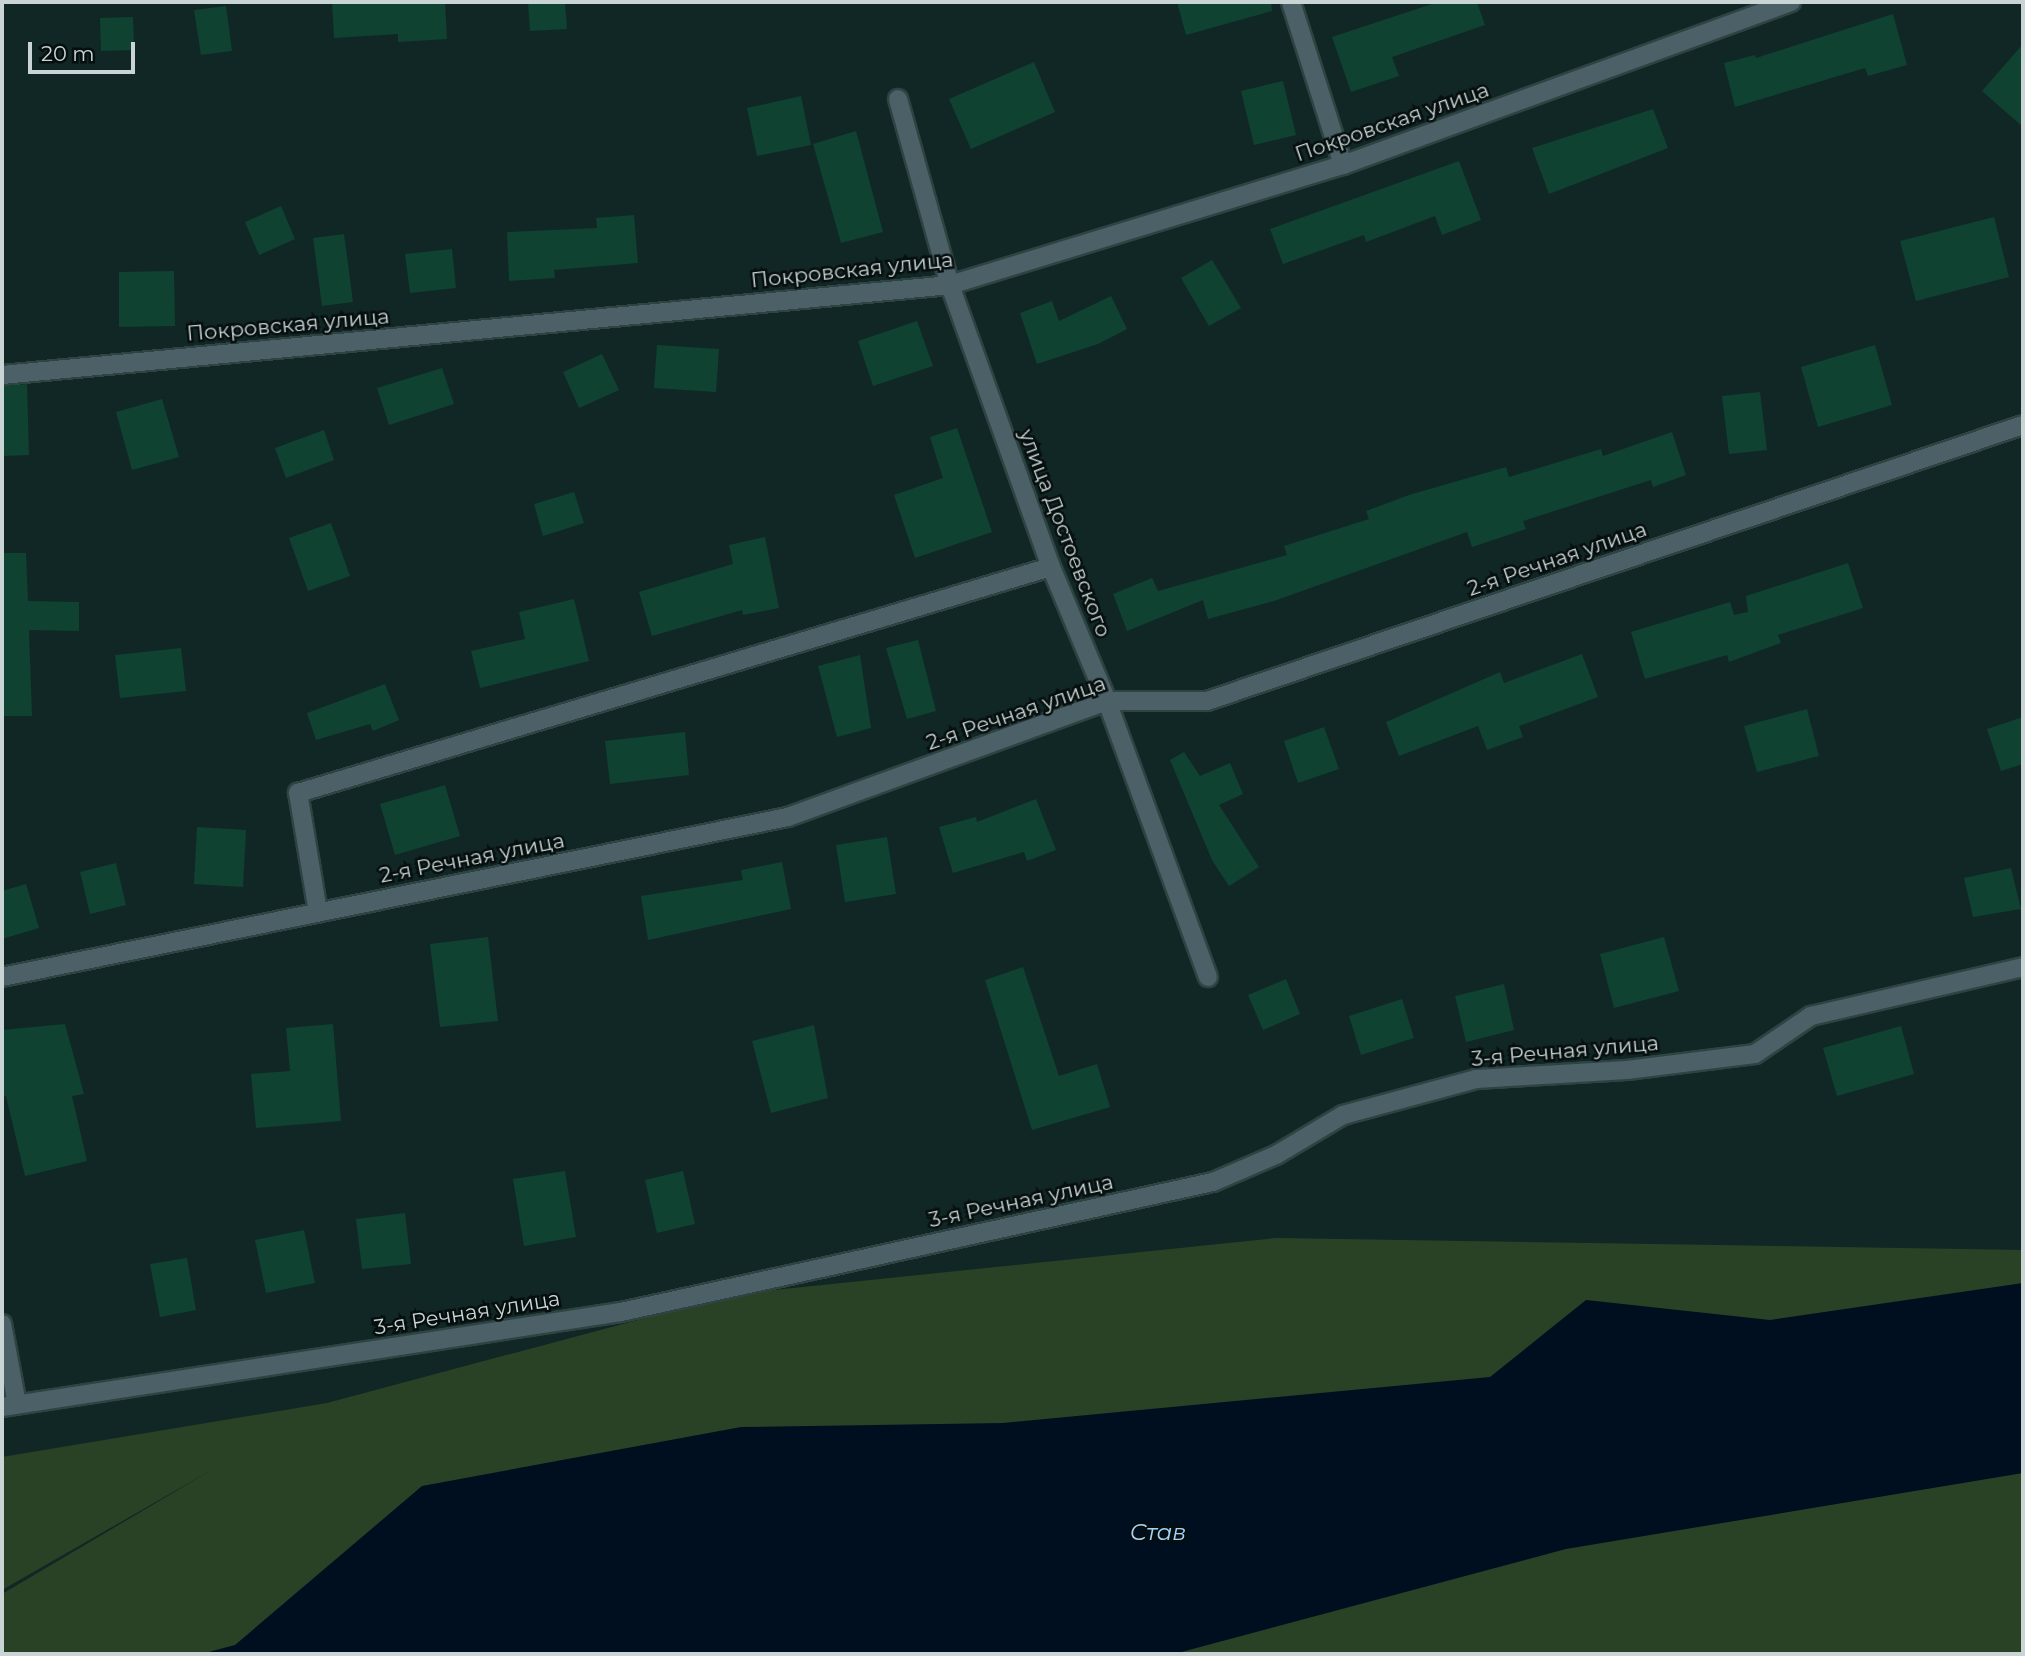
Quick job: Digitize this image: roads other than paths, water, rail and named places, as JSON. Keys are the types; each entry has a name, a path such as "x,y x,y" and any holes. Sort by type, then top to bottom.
{"street":[{"path":"1291,2 1343,166"},
{"name":"Покровская улица","path":"2,375 950,285 1343,166 1791,2"},
{"name":"улица Достоевского","path":"898,99 950,285 1051,567 1107,701 1208,977"},
{"name":"2-я Речная улица","path":"2,977 788,817 1107,701 1208,701 2023,425"},
{"path":"318,912 298,793 1051,567"},
{"name":"3-я Речная улица","path":"9,1405 621,1312 1213,1182 1276,1154 1343,1115 1476,1079 1627,1070 1755,1054 1811,1016 2023,967"},
{"path":"2,1324 9,1405"}],"water":[{"name":"Став","path":"2023,1283 2023,1473 1566,1549 1174,1654 201,1654 235,1645 422,1486 741,1427 1003,1423 1490,1377 1586,1300 1770,1320"}]}
